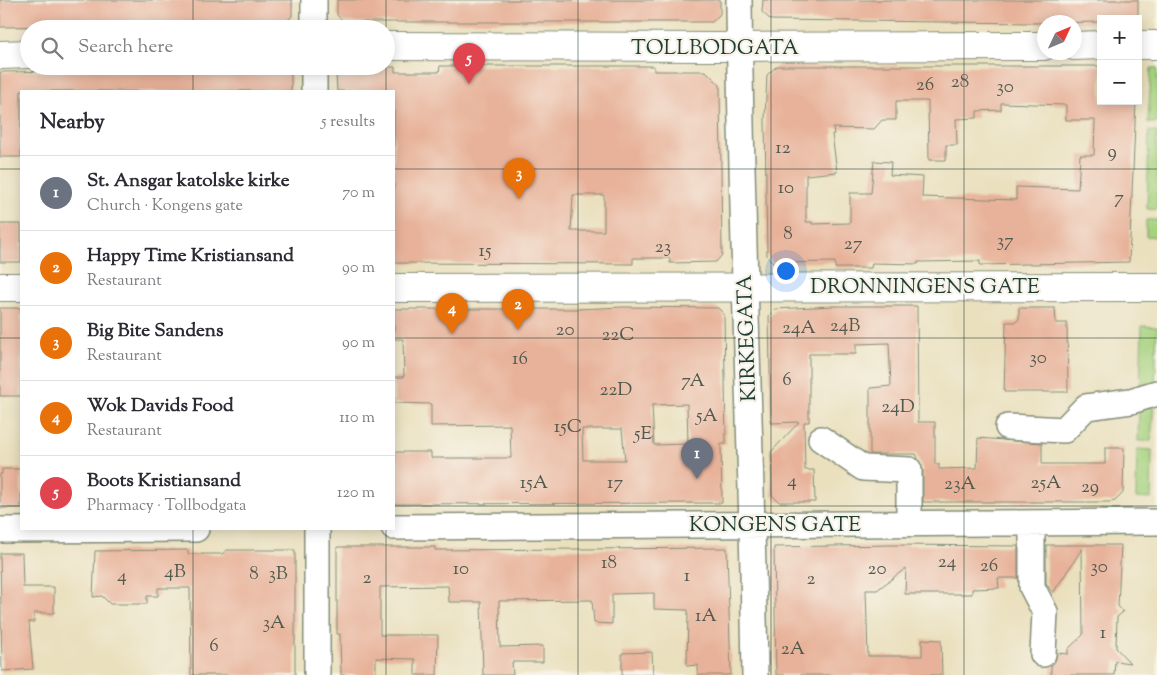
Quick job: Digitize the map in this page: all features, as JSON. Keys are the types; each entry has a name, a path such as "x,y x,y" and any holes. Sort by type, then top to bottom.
{"main road":[{"path":"1082,46 1097,45"},
{"path":"1142,45 1157,45"},
{"name":"TOLLBODGATA","path":"395,46 1037,46"},
{"path":"0,55 20,54"},
{"path":"0,286 20,287"},
{"name":"DRONNINGENS GATE","path":"395,288 1157,286"}],"street":[{"path":"314,0 314,20"},
{"name":"KIRKEGATA","path":"739,0 744,286 753,523 755,675"},
{"path":"314,75 314,90"},
{"path":"1008,427 1064,430 1086,407 1131,401 1157,393"},
{"path":"821,439 863,468 909,470 909,523"},
{"path":"1032,522 1032,587 1045,612 1044,654"},
{"name":"KONGENS GATE","path":"395,527 753,523 1157,522"},
{"path":"0,530 20,530"},
{"path":"317,530 317,675"}],"green space":[{"path":"1151,68 1157,68 1157,123 1148,123"},
{"path":"1149,131 1157,132 1157,210 1147,209"},
{"path":"1146,220 1157,220 1157,237 1146,236"},
{"path":"1142,326 1157,327 1155,387 1140,392"},
{"path":"1154,400 1151,441 1138,441 1139,406"},
{"path":"1137,449 1152,450 1151,499 1136,498"}],"building":[{"path":"0,0 292,0 292,16 288,20 20,20 20,27 0,27"},
{"path":"337,0 720,0 720,14 712,22 395,22 395,20 342,20 337,15"},
{"path":"763,0 1138,0 1138,15 1097,15 1097,22 1082,22 1082,15 1037,15 1037,23 771,20 762,12"},
{"path":"440,66 654,66 654,71 706,71 720,85 722,255 716,262 670,263 670,258 633,258 633,264 395,263 395,90 337,90 336,75 395,75 395,72 439,72","holes":["573,195 604,195 604,231 571,231"]},
{"path":"777,66 1097,66 1097,105 1136,105 1129,262 980,265 980,261 918,262 918,264 872,263 871,268 835,268 835,262 773,263 767,256 765,119 767,75","holes":["896,101 928,101 929,160 946,160 946,145 957,145 956,119 977,118 977,111 1001,110 1001,103 1066,105 1066,120 1095,120 1094,155 1080,155 1078,189 1016,187 1016,200 922,197 923,177 890,175 891,162 874,161 871,193 850,193 850,223 812,224 812,222 806,222 806,175 837,172 832,134 834,134 833,128 874,129 882,120 896,120"]},
{"path":"0,72 20,72 20,75 291,75 291,90 20,90 20,157 0,157"},
{"path":"0,224 20,224 20,262 0,262"},
{"path":"832,306 917,306 918,422 935,422 935,464 939,464 939,469 977,468 978,438 1042,443 1042,464 1105,464 1105,448 1124,448 1123,493 1115,501 1110,502 923,502 923,470 916,454 870,454 870,388 891,386 889,343 856,344 856,354 809,354 809,422 804,422 805,470 814,470 815,502 779,502 772,495 771,452 799,422 771,423 769,316 776,309"},
{"path":"0,308 20,308 20,396 0,396"},
{"path":"718,308 724,314 726,444 721,444 722,503 395,504 395,452 431,452 431,458 511,458 510,425 431,426 431,404 395,403 395,377 404,377 403,339 395,339 395,309","holes":["687,404 688,444 654,445 652,405","582,429 622,429 625,460 583,460"]},
{"path":"1019,308 1055,308 1056,323 1067,323 1068,392 1004,392 1006,322 1016,322 1019,319"},
{"path":"2,469 20,469 20,508 0,508 0,474 2,474"},
{"path":"893,545 1018,546 1018,578 998,578 999,588 972,589 972,594 905,594 906,568 877,590 866,590 868,656 922,656 922,639 941,640 942,675 776,675 774,547"},
{"path":"1046,545 1121,545 1118,606 1123,612 1117,617 1116,648 1130,663 1115,661 1114,675 1051,675 1051,666 1055,661 1057,653 1068,654 1068,649 1083,635 1082,549 1053,593 1046,583"},
{"path":"337,547 435,547 435,550 727,548 731,675 698,675 698,665 687,666 688,610 654,609 654,593 612,594 612,624 594,623 592,600 499,601 500,647 543,646 543,662 512,662 513,675 483,675 481,602 449,602 448,586 380,587 380,635 438,635 437,675 415,675 415,659 376,658 376,675 341,675 340,634 337,634"},
{"path":"188,550 188,554 222,554 227,550 295,550 295,675 191,675 190,588 158,588 158,596 147,596 147,604 110,604 102,596 93,597 95,551"},
{"path":"0,553 22,553 23,587 54,587 54,613 34,613 34,622 29,622 33,669 2,671"},
{"path":"652,652 653,675 622,675 622,653"}],"place":[{"name":"Boots Kristiansand","path":"469,84"},
{"name":"Big Bite Sandens","path":"519,199"},
{"name":"Happy Time Kristiansand","path":"518,330"},
{"name":"Wok Davids Food","path":"452,334"},
{"name":"St. Ansgar katolske kirke","path":"697,479"}]}
